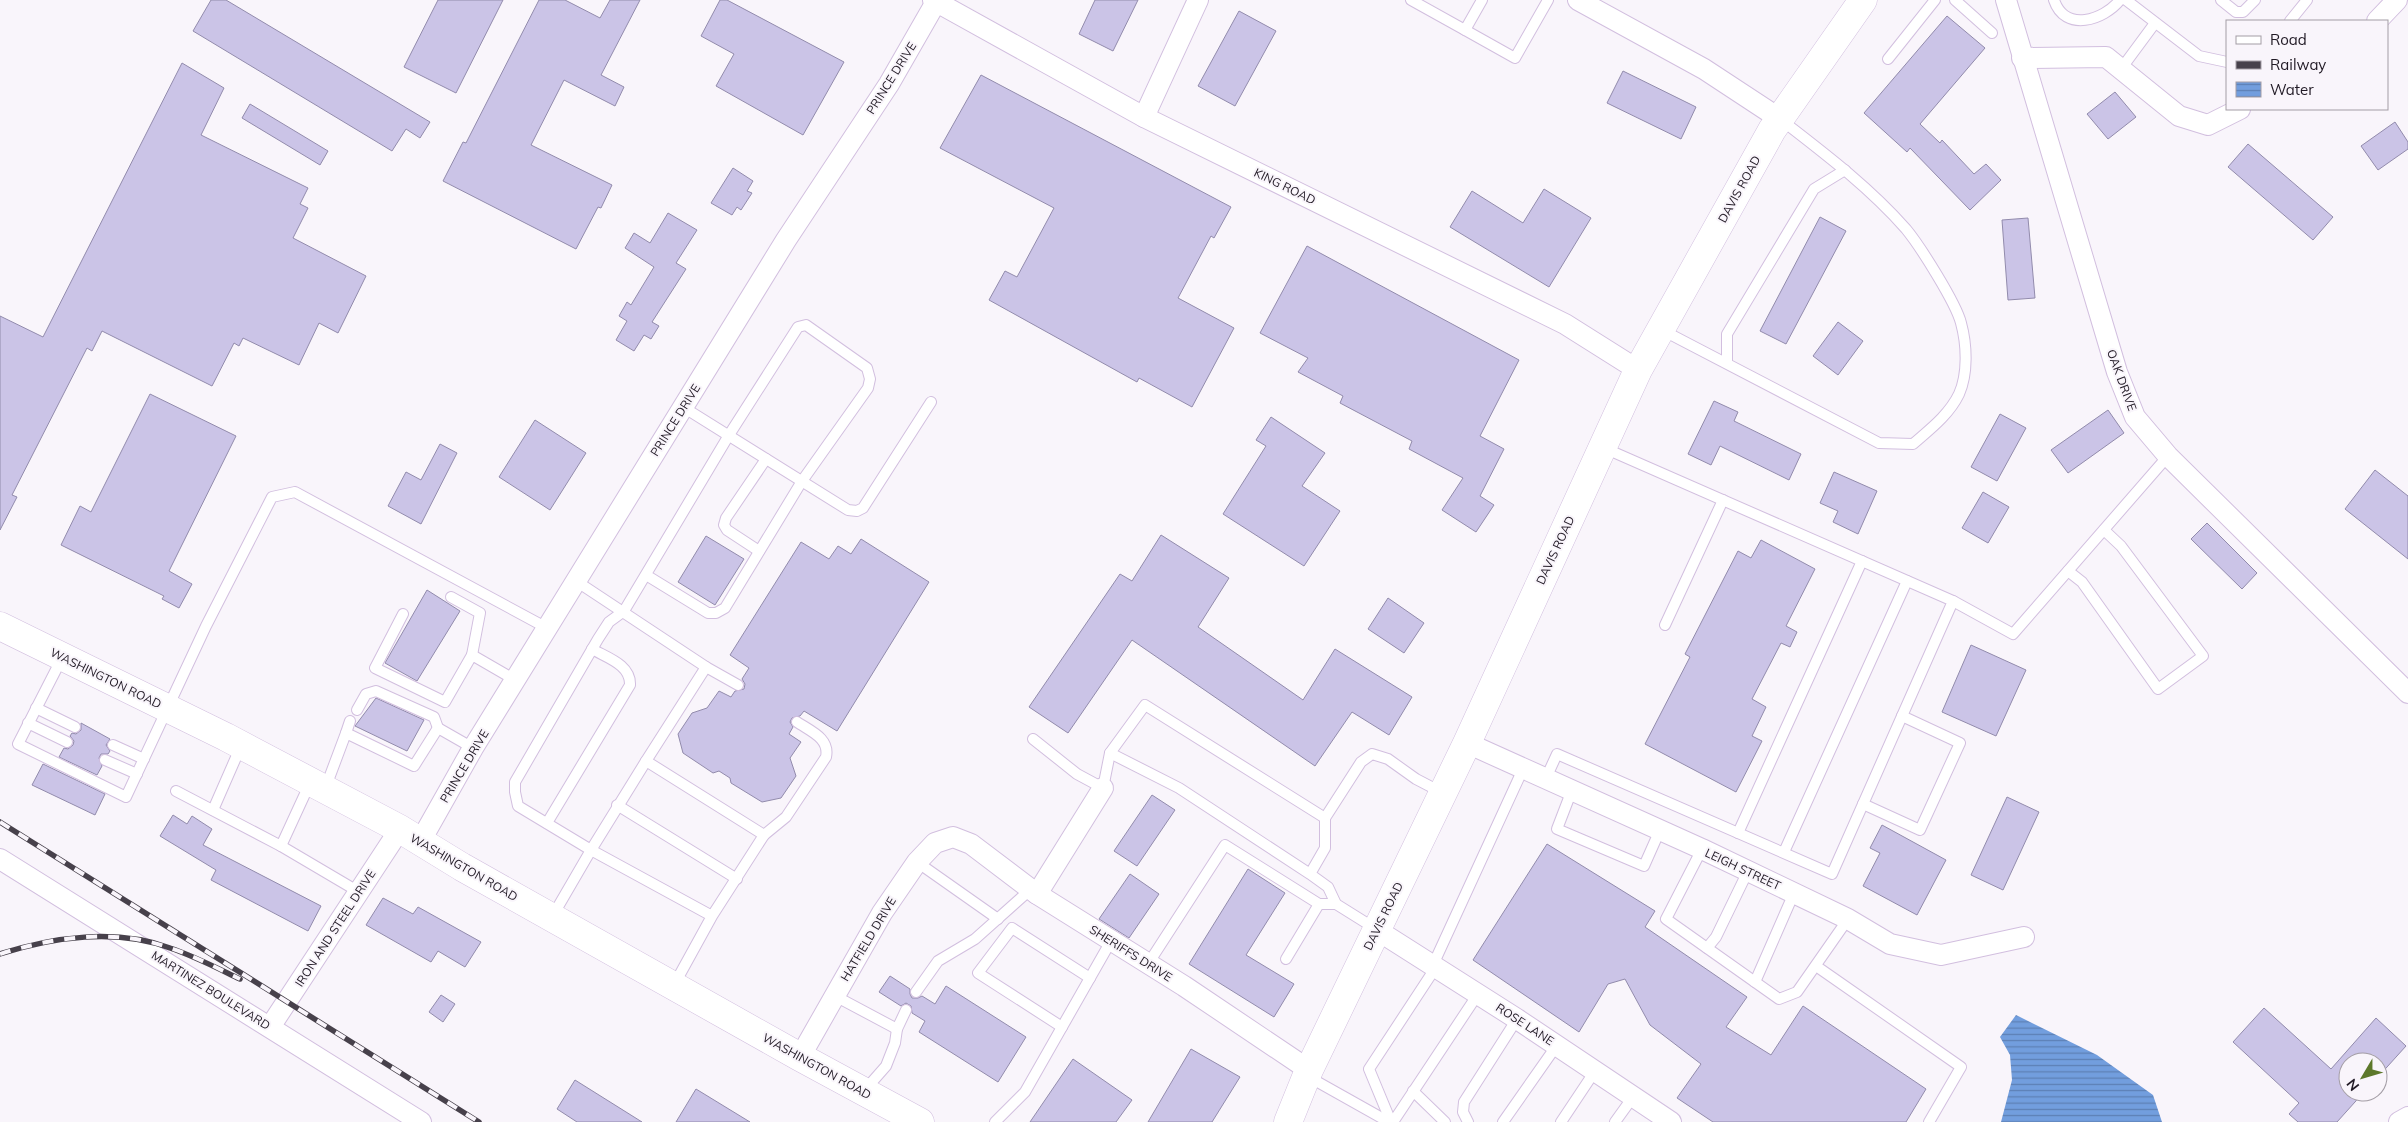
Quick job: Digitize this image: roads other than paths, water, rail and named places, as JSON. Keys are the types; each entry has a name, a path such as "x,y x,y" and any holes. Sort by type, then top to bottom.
{"main road":[{"name":"DAVIS ROAD","path":"1288,1122 1308,1073 1467,743 1638,370 1780,119 1863,0"},
{"name":"WASHINGTON ROAD","path":"0,626 318,785 800,1057 920,1122"}],"street":[{"path":"1144,117 1198,0"},
{"path":"1578,0 1704,69 1780,119"},
{"name":"OAK DRIVE","path":"2006,0 2118,372 2136,417 2168,456 2408,693"},
{"name":"KING ROAD","path":"936,1 1144,117 1565,324 1638,370"},
{"name":"PRINCE DRIVE","path":"410,836 473,748 516,681 786,240 889,84 936,1"},
{"path":"2378,20 2390,2"},
{"path":"2022,58 2106,57 2179,116 2208,125 2238,110"},
{"name":"LEIGH STREET","path":"1467,743 1702,849 1848,919 1890,944 1941,955 2024,937"},
{"path":"1034,892 1103,788"},
{"name":"IRON AND STEEL DRIVE","path":"270,1027 359,892 410,836"},
{"name":"SHERIFFS DRIVE","path":"953,837 971,844 1034,892 1148,964 1308,1073"},
{"name":"HATFIELD DRIVE","path":"800,1057 882,914 917,862 935,843 953,837"},
{"name":"MARTINEZ BOULEVARD","path":"0,859 421,1122"},
{"name":"ROSE LANE","path":"1377,930 1517,1019 1671,1122"},
{"path":"2399,1122 2408,1116"}],"lane":[{"path":"1411,0 1515,58 1548,0"},
{"path":"1465,30 1482,0"},
{"path":"1888,59 1935,0"},
{"path":"1955,0 1992,34"},
{"path":"2054,0 2062,15 2072,20 2080,20 2108,13 2120,0"},
{"path":"2126,0 2199,56 2226,62"},
{"path":"2221,0 2236,12 2243,12 2255,0"},
{"path":"2291,20 2307,0"},
{"path":"2121,69 2155,23"},
{"path":"1661,329 1879,443 1913,444 1941,420 1959,394 1966,362 1961,323 1939,279 1906,230 1845,170 1780,119"},
{"path":"1727,363 1727,334 1814,189 1845,170"},
{"path":"646,575 708,613 716,613 725,608 802,481 868,388 870,379 867,368 806,326 798,327 792,334 624,611 609,622 592,648 515,782 514,792 518,806 591,850 712,916"},
{"path":"683,407 848,510 863,508 930,402"},
{"path":"1602,447 1953,601 2013,634 2168,456"},
{"path":"759,551 727,530 724,525 726,518 766,459"},
{"path":"62,656 18,744 126,798 167,708 272,497 295,492 547,628"},
{"path":"1665,625 1723,500"},
{"path":"2068,570 2082,582 2158,689 2203,656 2121,546 2104,530"},
{"path":"1738,833 1862,561"},
{"path":"576,581 706,667 738,685"},
{"path":"1784,852 1907,581"},
{"path":"403,614 375,668 445,702 472,656 480,613 451,597"},
{"path":"1546,778 1558,754 1832,874 1953,601"},
{"path":"547,823 630,685 630,677 625,668 592,648"},
{"path":"472,656 516,681"},
{"path":"552,918 617,806 706,667"},
{"path":"357,710 366,694 376,691 434,717 438,728 473,748"},
{"path":"1033,739 1076,774 1103,788 1110,753 1146,706 1325,818"},
{"path":"36,708 75,726"},
{"path":"1863,804 1920,830 1960,743 1902,716"},
{"path":"281,846 318,785 346,733 350,721"},
{"path":"674,986 712,916 764,835 786,818 826,757 828,750 823,739 796,722"},
{"path":"28,723 67,742"},
{"path":"346,733 414,766 438,728"},
{"path":"113,745 144,759"},
{"path":"214,810 241,745"},
{"path":"1110,753 1179,788 1310,874 1328,887 1336,904"},
{"path":"1310,874 1326,848 1325,818 1361,762 1372,754 1388,759 1416,779 1443,792"},
{"path":"105,760 137,774"},
{"path":"646,761 764,835"},
{"path":"1391,1122 1369,1070 1434,966 1523,768"},
{"path":"1572,790 1557,829 1644,866 1660,830"},
{"path":"176,791 281,846 359,892"},
{"path":"617,806 736,879"},
{"path":"1148,964 1225,845 1319,904 1336,904 1377,930"},
{"path":"1702,849 1666,919 1779,999 1797,992 1848,919"},
{"path":"917,862 998,919"},
{"path":"1707,948 1716,937 1748,871"},
{"path":"916,992 938,961 975,939 1034,892"},
{"path":"1755,982 1794,893"},
{"path":"1286,958 1319,904"},
{"path":"1062,1027 978,973 1012,928 1090,978"},
{"path":"995,1122 1025,1092 1111,940"},
{"path":"1816,966 1961,1067 1929,1122"},
{"path":"1391,1122 1478,994"},
{"path":"835,996 896,1029"},
{"path":"863,1091 886,1066 895,1043 896,1029 906,1010"},
{"path":"1468,1122 1463,1112 1464,1102 1517,1019"},
{"path":"1503,1122 1556,1045"},
{"path":"1561,1122 1595,1071"},
{"path":"1308,1073 1391,1122"},
{"path":"1413,1091 1445,1122"},
{"path":"1615,1122 1633,1097"}],"water":[{"path":"2016,1015 2097,1055 2153,1095 2162,1122 2001,1122 2012,1080 2010,1055 2000,1037"}],"railway":[{"path":"0,822 479,1122"},
{"path":"0,954 63,939 85,937 128,938 179,951 240,979"}]}
